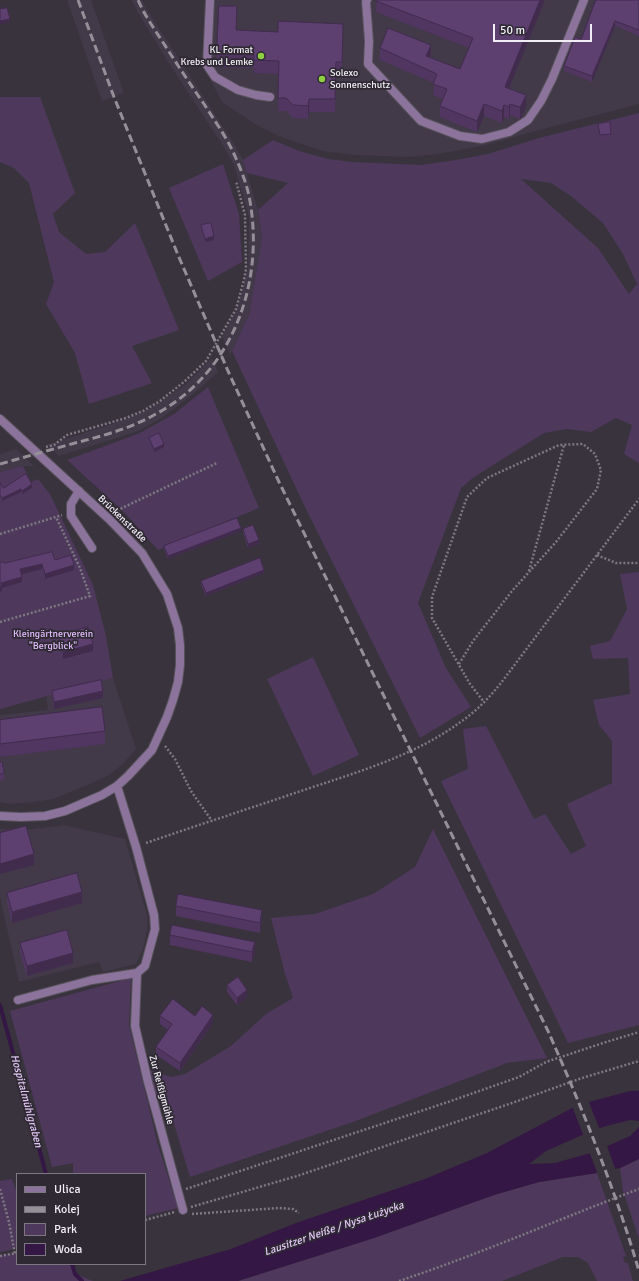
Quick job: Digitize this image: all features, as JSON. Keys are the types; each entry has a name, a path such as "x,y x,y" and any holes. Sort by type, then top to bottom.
{"street":[{"path":"210,0 207,65 215,77 238,90 270,97"},
{"path":"367,0 369,41 368,64 421,121 460,136 482,139 509,132 528,120 541,101 552,79 584,0"},
{"name":"Brückenstraße","path":"0,419 109,519 142,553 167,594 178,628 180,645 180,665 174,700 160,735 152,750 128,776 117,786 65,811 45,816 0,816"},
{"path":"79,491 71,504 72,516 92,548"},
{"path":"18,1000 92,980 137,973 145,966 154,930 154,915 136,847 117,786"},
{"name":"Zur Reißigmühle","path":"137,973 136,1026 148,1082 184,1212"}],"path":[{"path":"45,448 54,445 67,435 126,418 143,411 160,401 185,382 206,361 236,309 245,274 245,215 236,181"},
{"path":"528,573 564,444"},
{"path":"459,664 473,641 512,590 556,542 597,488 601,470 595,454 583,444 559,445 487,478 467,497 432,597 432,618 470,684 484,702"},
{"path":"118,512 122,508 217,463"},
{"path":"136,847 374,766 417,748 459,724 484,702 504,679 639,499"},
{"path":"0,534 56,517 71,510"},
{"path":"0,622 90,596 80,568 56,517"},
{"path":"597,555 616,563 639,563"},
{"path":"165,746 175,759 191,791 212,821"},
{"path":"179,1192 448,1102 519,1077 546,1062 639,1032"},
{"path":"174,1212 184,1212 297,1176 582,1078 639,1061"},
{"path":"398,1281 444,1266 639,1188"},
{"path":"0,1189 16,1253 0,1256"},
{"path":"146,1220 174,1212 279,1208 293,1209 299,1213"}],"shaded area":[{"path":"67,0 91,0 124,93 102,101"},
{"path":"132,0 142,0 145,7 231,139 243,160 258,210 262,238 249,315 230,355 222,337 237,310 248,269 249,217 234,165 222,144 168,62"},
{"path":"214,0 639,0 639,104 486,145 439,154 410,157 353,155 323,151 281,137 255,124 222,102 211,81"},
{"path":"212,358 218,372 162,418 136,432 59,456 47,445 127,419 153,407 185,385"},
{"path":"16,449 34,466 23,466 0,472 0,454"},
{"path":"113,678 136,749 122,765 109,775 53,799 12,804 0,802 0,715 48,710 46,696"},
{"path":"64,825 125,839 147,915 147,929 144,946 136,964 103,972 99,962 19,982 0,897 0,829 26,830"}],"green space":[{"path":"0,97 40,97 75,193 53,214 59,232 86,254 105,252 135,223 179,330 132,346 152,383 89,404 75,353 46,304 54,282 29,183 14,168 0,162"},
{"path":"639,113 639,463 624,454 632,425 616,418 591,432 567,429 544,433 474,477 461,488 418,603 446,668 471,707 420,738 304,505 232,351 249,315 262,238 258,210 288,183 247,173 243,160 273,140 299,151 328,159 353,162 421,165 488,154 539,138","holes":["521,179 551,183 571,196 603,223 623,254 637,284 629,294 598,248"]},
{"path":"223,164 239,214 242,262 208,281 169,188"},
{"path":"208,387 259,508 158,550 124,512 67,460 140,433 174,414"},
{"name":"Kleingärtnerverein \"Bergblick\"","path":"23,466 31,482 38,479 50,494 93,585 106,636 113,678 0,709 0,472"},
{"path":"639,572 639,1025 568,1043 441,781 468,769 463,729 486,726 534,819 545,814 571,854 586,846 567,804 612,783 612,741 599,725 593,700 630,694 628,658 593,659 590,646 610,641 627,609 620,574"},
{"path":"313,657 359,755 313,776 267,679"},
{"path":"433,829 547,1058 507,1063 353,1122 190,1177 168,1104 157,1099 150,1070 171,1077 185,1074 231,1046 266,1014 293,998 285,974 271,918 315,914 373,894 415,867"},
{"path":"131,978 129,1025 158,1145 178,1208 146,1216 146,1173 73,1173 73,1163 52,1167 10,1011"},
{"path":"639,1159 639,1239 623,1191 620,1168"},
{"path":"597,1173 626,1256 623,1257 625,1263 628,1263 633,1281 597,1281 588,1263 578,1257 563,1257 502,1281 238,1281 374,1238 494,1195 539,1182"},
{"path":"12,1179 16,1190 16,1247 0,1252 0,1181"},
{"path":"16,1253 16,1265 72,1265 75,1274 93,1281 0,1281 0,1255"}],"water":[{"name":"Lausitzer Neiße / Nysa Łużycka","path":"630,1091 639,1091 639,1121 630,1120 589,1132 546,1151 529,1164 555,1163 594,1152 630,1136 639,1127 639,1159 620,1168 539,1182 494,1195 374,1238 238,1281 120,1281 231,1249 296,1223 425,1179 487,1153 578,1105"}],"pier":[{"path":"588,1100 600,1130 584,1137 572,1106"},
{"path":"606,1143 616,1171 598,1175 589,1151"}],"building":[{"path":"540,0 505,87 526,95 521,106 510,104 509,107 504,105 502,111 484,104 477,121 440,106 447,89 433,84 437,74 380,48 388,28 431,45 426,56 460,69 473,38 376,1"},
{"path":"596,0 639,0 639,30 615,21 592,76 564,66 575,37 581,39"},
{"path":"219,6 237,6 236,30 278,32 278,21 343,24 342,62 336,62 335,99 309,99 308,106 293,105 286,98 278,98 279,61 254,60 254,55 217,54"},
{"path":"7,8 10,19 0,21 0,9"},
{"path":"610,122 611,134 600,135 598,124"},
{"path":"211,223 214,236 205,239 201,225"},
{"path":"159,433 164,444 154,449 149,438"},
{"path":"26,474 32,484 22,491 21,489 2,498 0,495 0,482 3,488"},
{"path":"237,518 241,528 168,556 164,546"},
{"path":"253,525 259,540 248,544 243,529"},
{"path":"52,552 55,560 71,555 74,565 45,574 42,564 20,569 22,577 1,583 2,586 0,587 0,563 3,561 4,563"},
{"path":"260,558 264,570 206,593 201,581"},
{"path":"88,627 93,644 63,652 59,635"},
{"path":"101,680 103,691 54,702 52,691"},
{"path":"102,707 105,731 0,744 0,720"},
{"path":"0,762 2,762 4,773 0,774"},
{"path":"26,826 34,854 0,864 0,833"},
{"path":"77,873 82,892 12,912 7,893"},
{"path":"178,894 262,910 260,923 176,906"},
{"path":"172,925 255,942 252,952 170,935"},
{"path":"67,930 73,953 27,966 20,943"},
{"path":"238,977 247,990 237,998 227,985"},
{"path":"173,999 195,1016 202,1006 213,1015 180,1063 156,1047 172,1024 160,1016"}],"waterway":[{"name":"Hospitalmühlgraben","path":"0,1005 46,1173"},
{"name":"Hospitalmühlgraben","path":"72,1265 75,1274 82,1281"}],"railway":[{"path":"78,0 114,97 178,255 228,371 279,482 548,1031 598,1150 620,1210 639,1271"},
{"path":"0,464 115,432 145,420 181,397 205,375 223,350 238,322 247,292 252,260 253,228 249,196 243,175 224,134 154,28 138,0"}],"place":[{"name":"KL Format Krebs und Lemke","path":"261,56"},
{"name":"Solexo Sonnenschutz","path":"322,79"}]}
